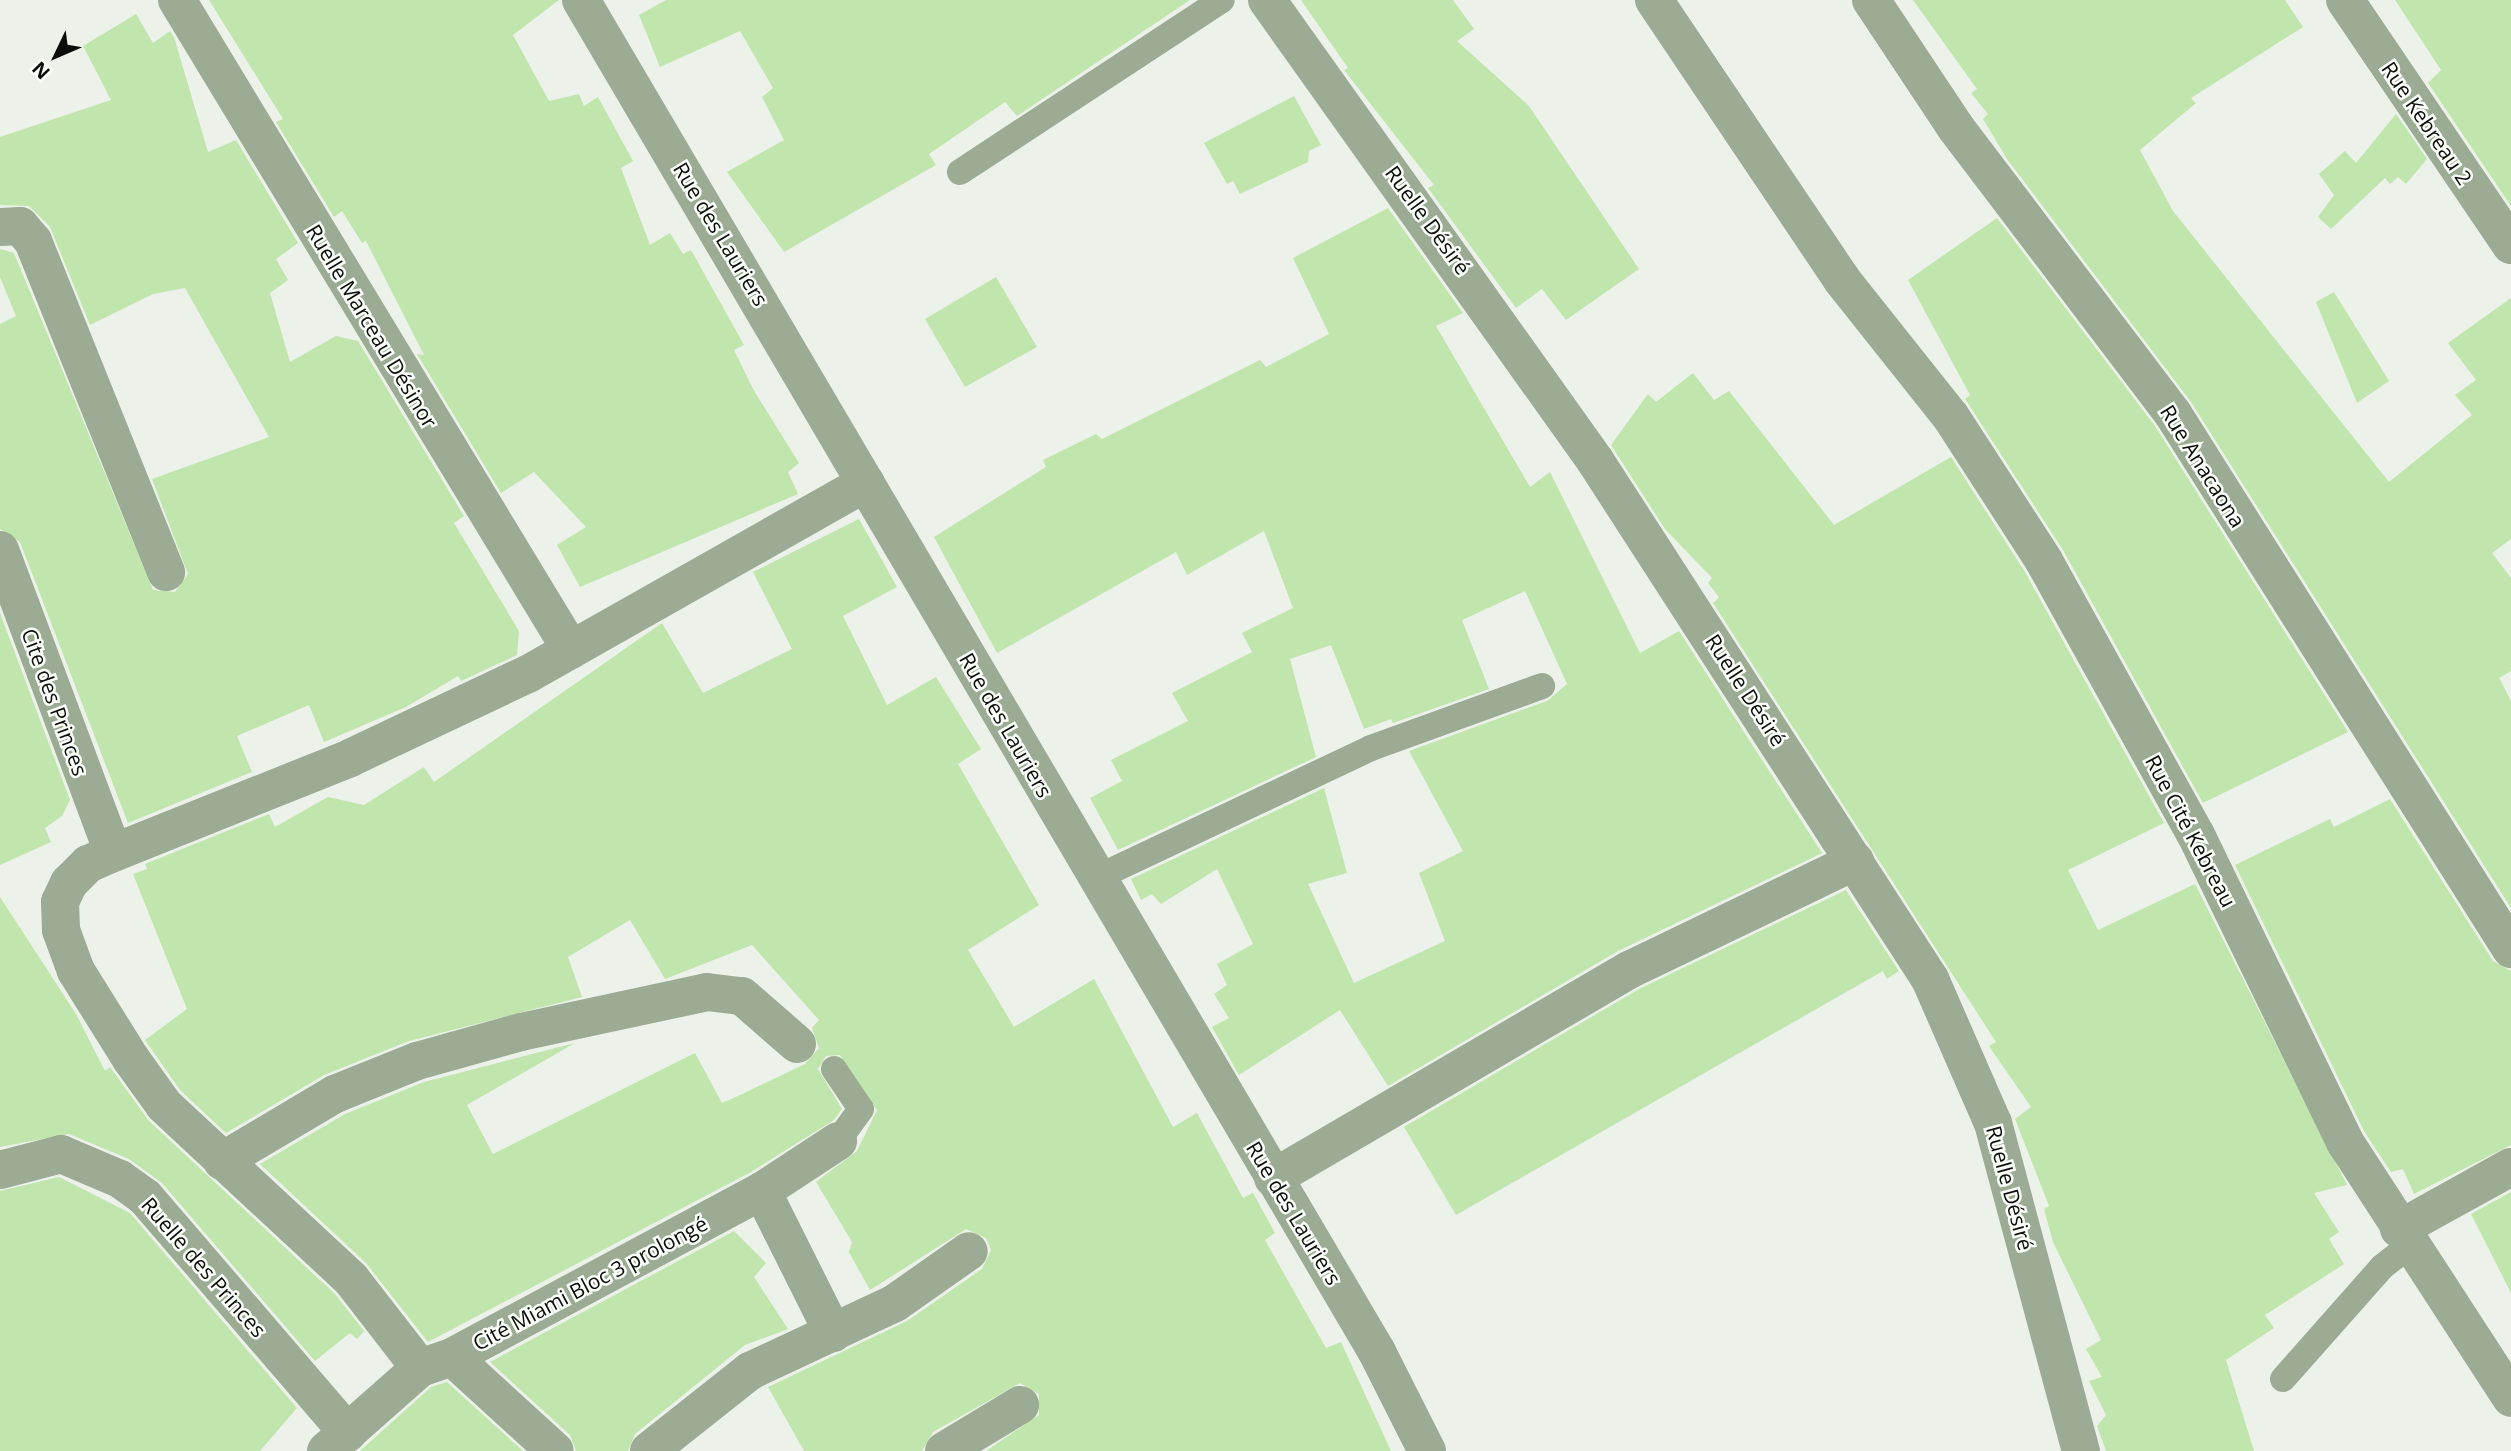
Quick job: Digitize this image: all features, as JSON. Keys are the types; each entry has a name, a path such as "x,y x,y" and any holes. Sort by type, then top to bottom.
{"street":[{"name":"Ruelle Marceau Désinor","path":"177,0 571,650"},
{"name":"Rue des Lauriers","path":"581,0 866,483 1094,878 1377,1352 1427,1451"},
{"name":"Ruelle Désiré","path":"1267,0 1536,373 1930,979 1993,1123 2081,1451"},
{"name":"Rue Cité Kebreau","path":"1654,0 1842,280 1951,417 2043,561 2196,835 2345,1142 2511,1398"},
{"name":"Rue Anacaona","path":"1871,0 1956,128 2173,414 2511,948"},
{"name":"Rue Kebreau 2","path":"2345,0 2511,245"},
{"path":"0,227 11,224 28,232 166,572"},
{"path":"555,1451 436,1363 351,1279 164,1105 76,971 61,930 60,902 69,883 88,864 350,758 571,650 866,483"},
{"name":"Cite des Princes","path":"0,550 113,853"},
{"path":"1273,1178 1629,970 1855,861"},
{"path":"222,1161 335,1094 416,1062 521,1032 707,992 742,996 797,1044"},
{"name":"Cité Miami Bloc 3 prolongé","path":"337,1442 436,1363 762,1191 838,1140"},
{"name":"Ruelle des Princes","path":"0,1170 61,1154 120,1179 145,1197 337,1442"},
{"path":"2405,1237 2511,1167"},
{"path":"762,1191 833,1333"},
{"path":"649,1451 750,1371 895,1303 969,1251"},
{"path":"944,1451 1020,1405"}],"lane":[{"path":"960,172 1222,0"},
{"path":"1094,878 1371,748 1542,686"},
{"path":"834,1069 861,1109 838,1140"},
{"path":"2283,1379 2382,1267 2405,1237"}],"building":[{"path":"209,0 559,0 513,35 549,101 579,94 584,106 598,97 633,161 621,168 650,245 670,233 683,254 691,250 744,345 734,350 753,389 799,463 788,472 798,494 580,587 557,545 586,527 534,472 501,493 417,354 424,355 366,241 362,243 342,211 334,217 276,122 283,119"},
{"path":"666,0 1190,0 1017,116 1005,102 929,154 936,165 784,252 727,172 784,140 762,97 773,88 740,31 660,67 639,15"},
{"path":"1301,0 1453,0 1474,29 1457,41 1529,106 1639,269 1566,320 1542,289 1516,308 1428,188 1434,185 1344,70 1348,68"},
{"path":"1913,0 2285,0 2303,27 2191,98 2196,103 2140,150 2173,211 2389,482 2472,415 2455,395 2476,380 2448,343 2511,298 2511,539 2492,553 2511,578 2511,671 2499,678 2511,701 2511,908 2191,402 2007,159 1983,119 1988,114 1971,93 1977,89"},
{"path":"2395,0 2511,0 2511,206 2428,83 2441,70"},
{"path":"136,14 153,43 170,31 174,37 208,152 236,140 298,243 276,259 288,280 270,293 290,362 336,336 358,341 464,516 454,523 519,631 517,655 461,681 458,676 406,707 324,742 309,705 237,736 252,772 128,823 20,542 0,529 0,324 16,316 0,277 0,249 14,253 153,590 175,592 188,574 152,479 269,437 185,288 153,294 90,325 50,227 29,206 0,205 0,137 111,100 83,46"},
{"path":"1294,96 1321,145 1309,151 1308,162 1240,194 1233,181 1227,184 1204,143"},
{"path":"2396,114 2427,159 2406,184 2398,177 2390,184 2385,178 2331,229 2318,217 2334,195 2319,174 2345,151 2356,163"},
{"path":"1388,208 1463,313 1436,326 1530,487 1550,472 1640,653 1679,631 1822,853 1618,951 1388,1086 1340,1010 1239,1075 1212,1027 1229,1018 1214,994 1227,985 1217,964 1253,944 1217,869 1161,904 1152,894 1141,900 1131,879 1324,788 1347,873 1308,884 1354,983 1445,941 1419,873 1463,851 1409,751 1547,701 1567,684 1525,591 1462,620 1489,689 1393,723 1391,719 1364,729 1331,645 1290,659 1316,757 1118,850 1090,798 1122,781 1111,760 1188,721 1172,693 1252,652 1242,633 1293,608 1264,531 1187,575 1176,552 997,653 934,537 1046,467 1043,460 1096,434 1102,439 1260,360 1266,367 1329,334 1293,258"},
{"path":"1997,218 2155,426 2348,732 2203,803 2063,550 1965,399 1970,395 1908,280"},
{"path":"996,277 1037,347 965,387 925,319"},
{"path":"2334,292 2389,381 2357,403 2316,302"},
{"path":"1693,373 1714,400 1729,391 1834,525 1951,457 2025,572 2164,823 2068,870 2098,930 2195,884 2347,1185 2314,1193 2339,1232 2329,1239 2344,1264 2265,1315 2274,1328 2226,1360 2254,1451 2106,1451 2097,1426 2106,1415 2089,1381 2102,1377 2086,1349 2101,1340 2053,1242 2044,1209 2049,1206 2015,1119 2031,1107 1989,1046 1996,1042 1713,603 1719,597 1708,583 1712,578 1665,529 1611,445 1648,394 1656,402"},
{"path":"859,519 897,587 843,616 887,705 936,677 981,749 958,764 1039,905 968,950 1014,1027 1094,979 1173,1127 1197,1113 1243,1198 1253,1193 1275,1233 1265,1240 1326,1348 1341,1342 1391,1451 986,1451 1039,1415 1039,1394 1020,1383 933,1432 922,1451 804,1451 768,1387 907,1321 982,1269 991,1250 986,1238 966,1229 870,1290 849,1252 852,1242 816,1182 857,1151 877,1110 840,1055 826,1056 818,1069 842,1109 834,1120 751,1172 428,1342 366,1263 260,1164 345,1114 424,1082 575,1043 467,1105 493,1154 695,1053 722,1103 738,1096 805,1064 819,1048 812,1028 819,1020 752,945 665,979 630,920 568,957 582,997 409,1041 324,1075 226,1133 180,1090 145,1040 187,1009 133,874 147,869 145,864 269,814 275,827 328,797 364,805 424,767 434,782 662,623 703,693 792,649 753,572"},
{"path":"0,613 70,800 62,816 45,828 51,842 0,865"},
{"path":"2390,799 2493,961 2511,971 2511,1145 2414,1194 2403,1169 2391,1172 2364,1131 2235,865 2330,819 2334,827"},
{"path":"1846,890 1899,971 1887,979 1883,971 1456,1215 1404,1127 1639,989"},
{"path":"0,897 76,1014 105,1071 110,1067 149,1121 335,1294 364,1331 357,1339 350,1333 315,1361 162,1183 129,1159 69,1134 0,1147"},
{"path":"59,1177 130,1213 297,1408 260,1451 0,1451 0,1191"},
{"path":"2511,1192 2511,1293 2471,1214"},
{"path":"734,1231 766,1263 754,1277 788,1329 745,1345 635,1434 628,1451 576,1451 570,1435 490,1362"},
{"path":"447,1382 523,1451 360,1451 431,1387"}]}
